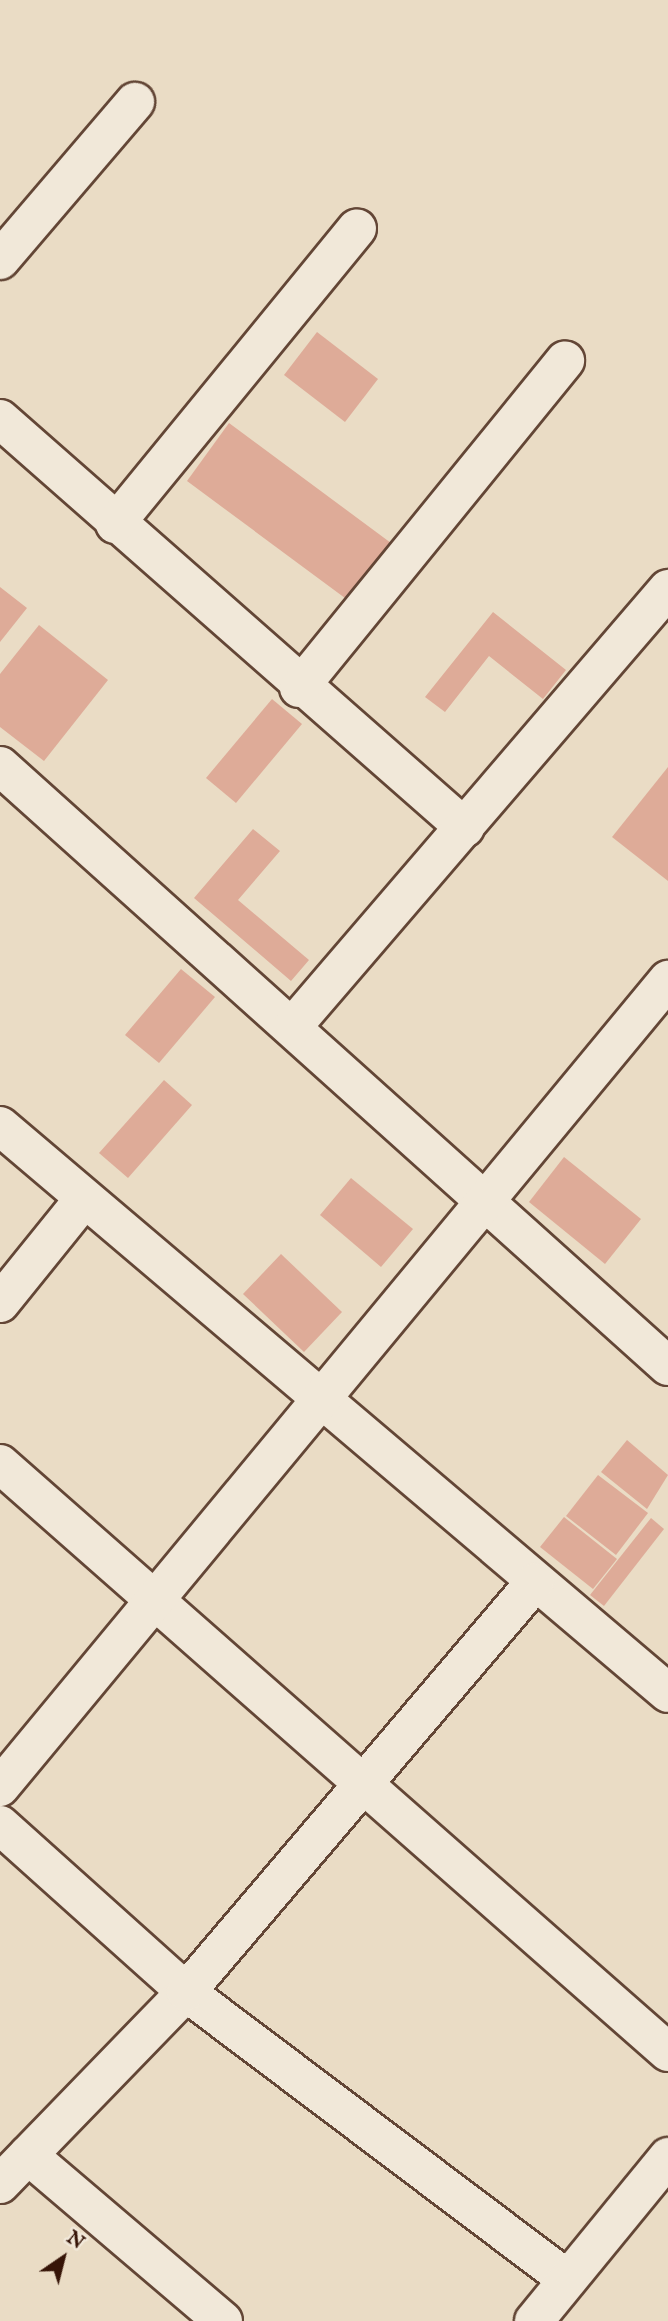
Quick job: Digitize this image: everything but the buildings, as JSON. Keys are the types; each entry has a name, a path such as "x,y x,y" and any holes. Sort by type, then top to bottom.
{"street":[{"path":"0,260 135,102"},
{"path":"114,524 357,228"},
{"path":"299,688 565,360"},
{"path":"0,419 299,688 465,828"},
{"path":"293,1026 668,589"},
{"path":"0,766 293,1026 480,1203 668,1366"},
{"path":"0,1787 157,1604 480,1203 668,980"},
{"path":"0,1126 668,1693"},
{"path":"0,1303 84,1199"},
{"path":"0,1464 361,1786 668,2052"},
{"path":"0,2185 186,1992 534,1582"},
{"path":"0,1825 186,1992 568,2279"},
{"path":"28,2155 223,2321"},
{"path":"534,2321 668,2157"}]}
